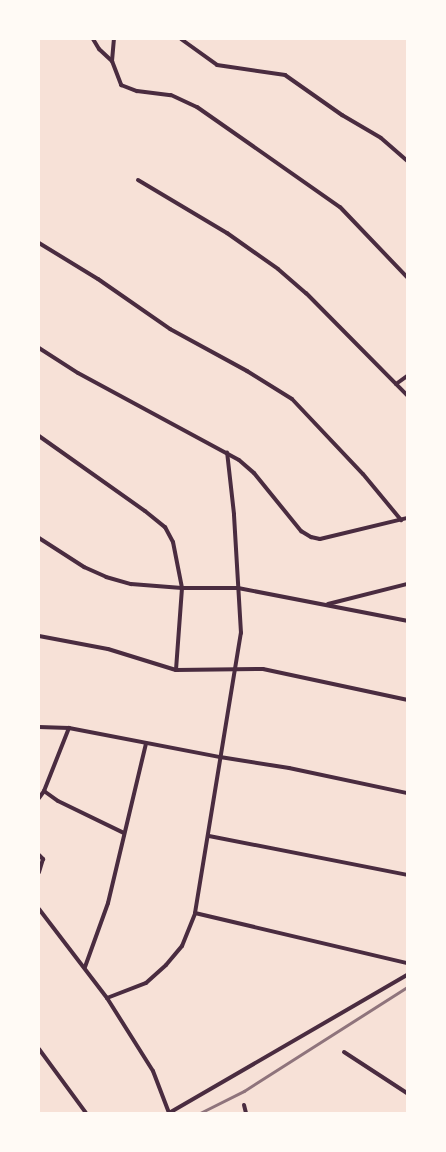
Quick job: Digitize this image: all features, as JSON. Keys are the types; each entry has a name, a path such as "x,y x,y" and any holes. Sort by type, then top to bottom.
{"street":[{"path":"93,39 99,49 112,61"},
{"path":"114,39 112,61 121,85 137,91 171,95 197,107 340,207 407,277"},
{"path":"181,39 218,65 285,75 342,115 381,138 407,161"},
{"path":"138,180 227,233 278,269 306,293 407,394"},
{"path":"39,243 98,279 170,329 247,371 292,399 363,474 401,520"},
{"path":"39,348 78,373 227,452 254,473 301,530 311,537 320,539 407,518"},
{"path":"396,384 407,376"},
{"path":"39,443 41,436 145,510 165,528 173,542 182,588 176,670"},
{"path":"107,998 146,983 166,965 182,946 195,913 241,633 234,514 227,452"},
{"path":"39,538 84,567 106,578 130,584 182,588 238,588 407,621"},
{"path":"325,604 407,584"},
{"path":"39,636 108,649 176,670 263,670 407,700"},
{"path":"39,727 69,728 220,757 289,768 407,792"},
{"path":"39,798 44,791 69,728"},
{"path":"85,968 108,903 146,743"},
{"path":"44,791 58,801 124,833"},
{"path":"209,836 407,875"},
{"path":"39,855 43,859 39,872"},
{"path":"39,909 107,998 152,1071 169,1113 407,975"},
{"path":"195,913 407,963"},
{"path":"39,1049 86,1113"},
{"path":"344,1052 407,1093"},
{"path":"244,1105 246,1113"}],"railway":[{"path":"200,1113 244,1091 407,987"}]}
